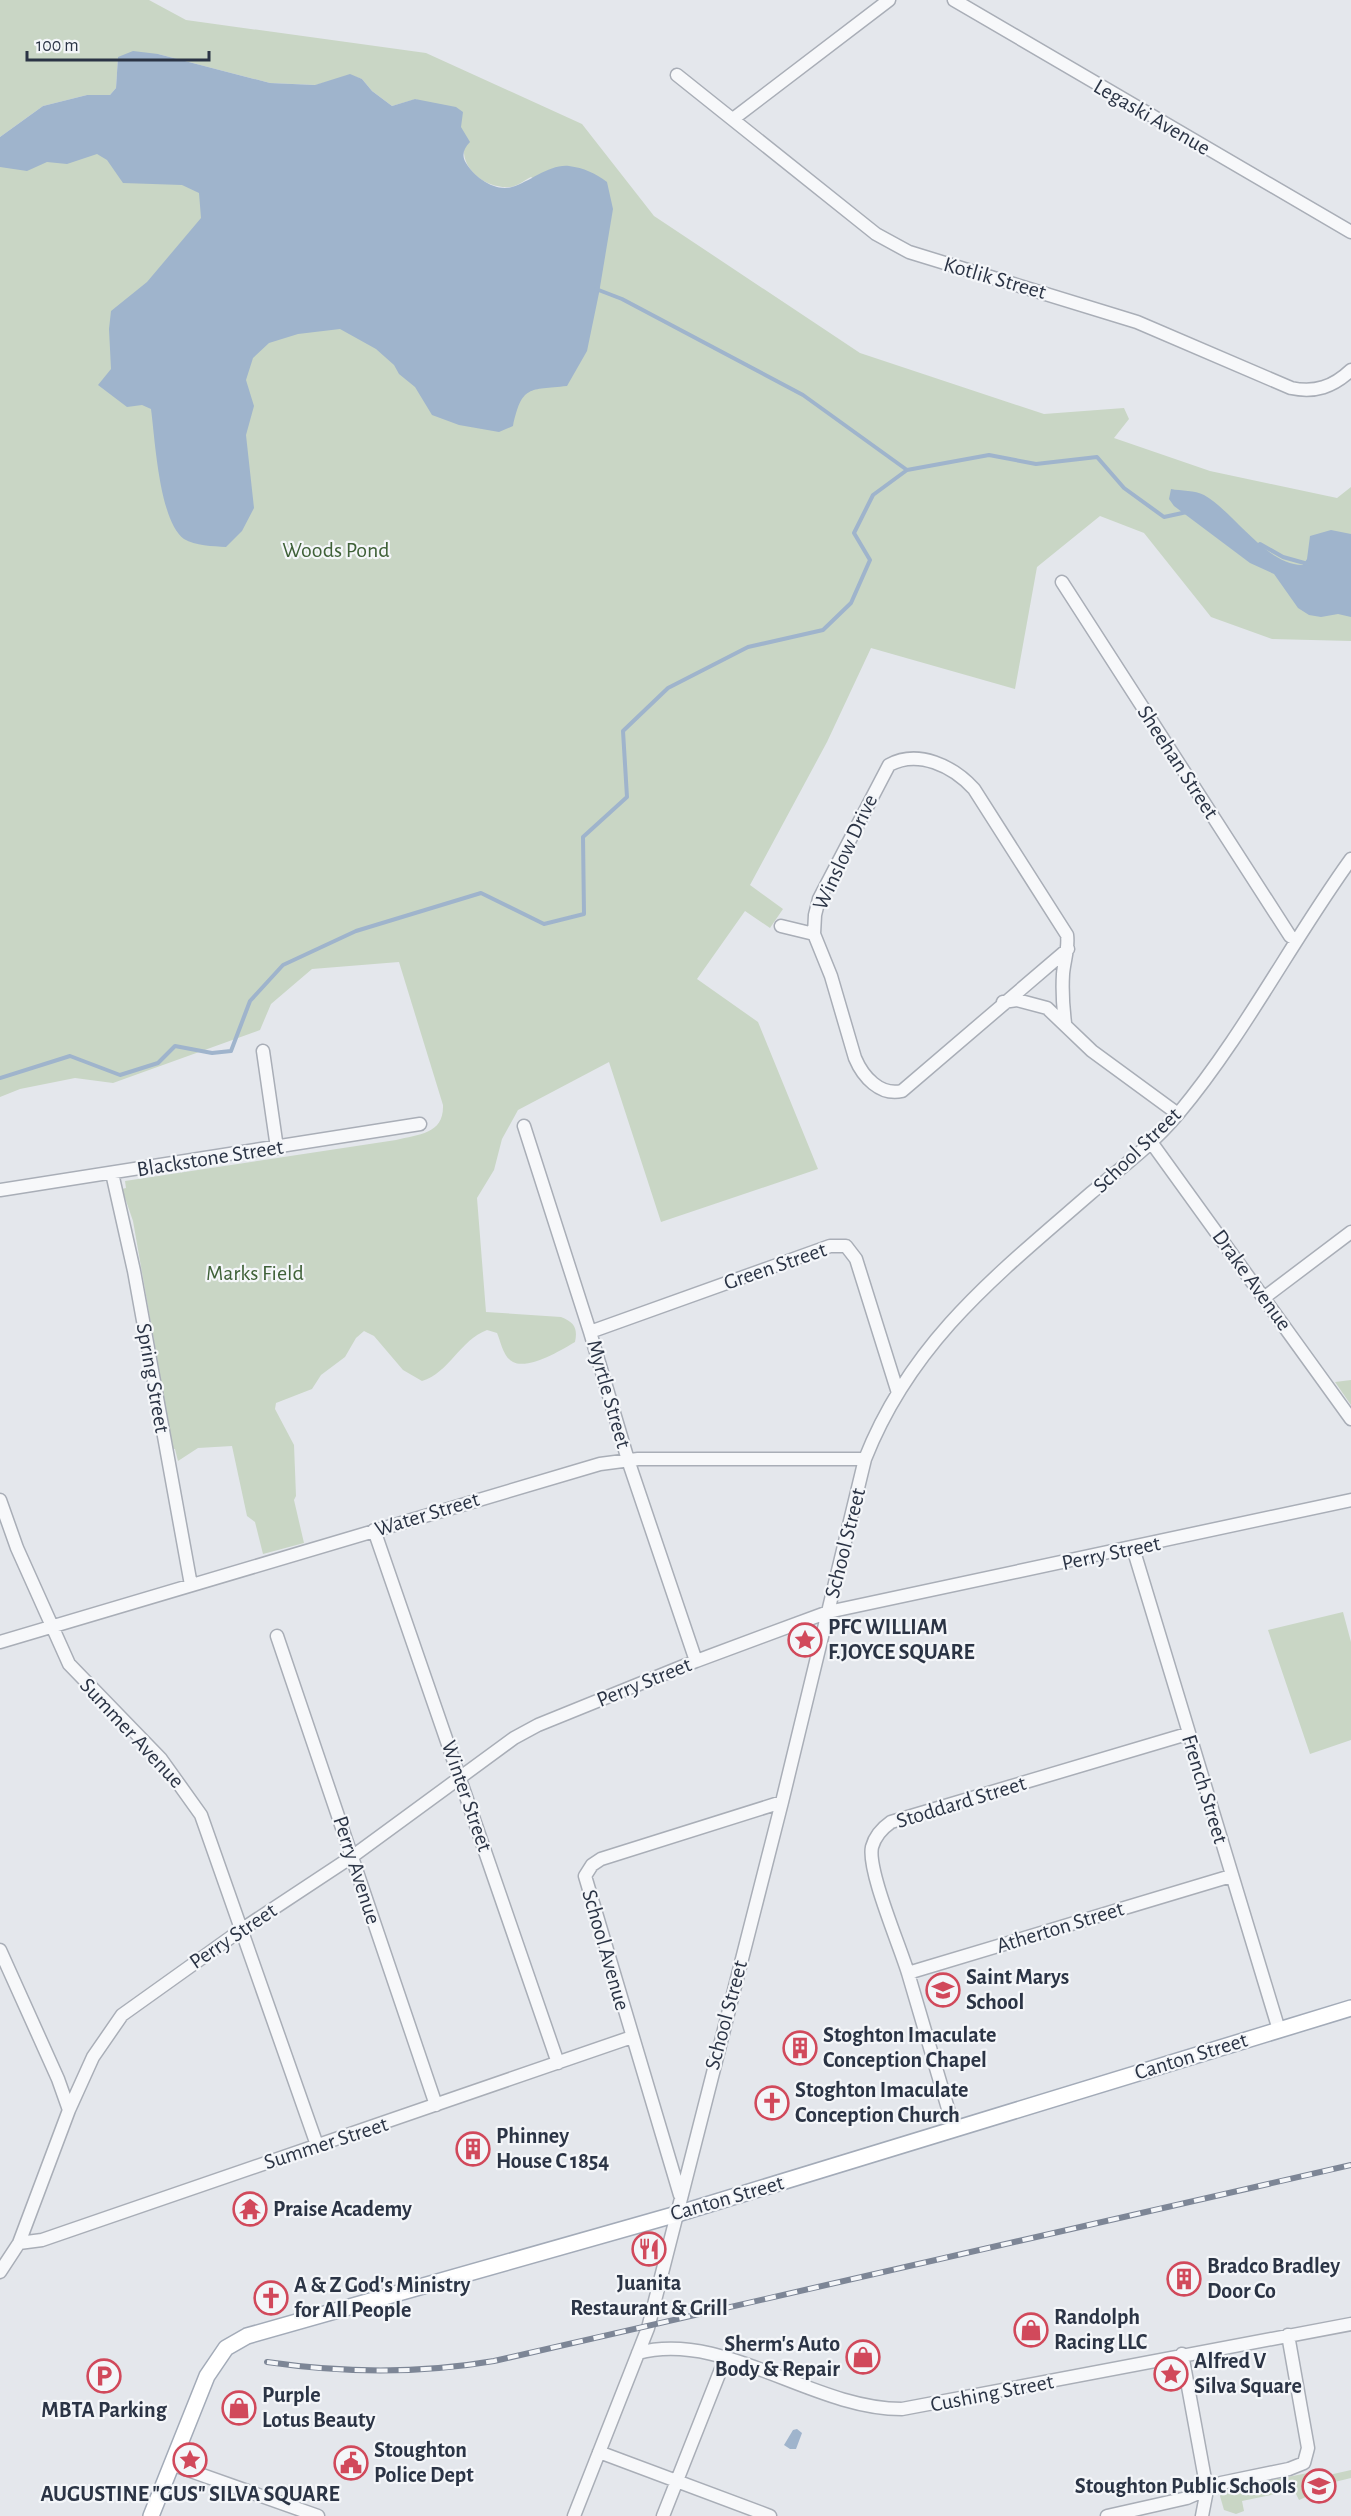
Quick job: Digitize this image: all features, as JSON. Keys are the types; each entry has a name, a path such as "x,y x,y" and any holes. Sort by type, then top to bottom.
{"main road":[{"name":"Canton Street","path":"151,2516 210,2370 226,2348 240,2339 677,2214 1351,2007"}],"street":[{"path":"733,119 889,0"},
{"name":"Legaski Avenue","path":"954,0 1351,232"},
{"name":"Kotlik Street","path":"676,75 876,234 909,252 1117,315 1291,388 1314,390 1327,387 1340,380 1351,370"},
{"name":"Sheehan Street","path":"1062,582 1290,936 1297,940"},
{"name":"Winslow Drive","path":"1065,1023 1062,990 1068,949 1068,935 969,784 942,765 907,758 888,765 819,899 814,915 814,934 831,976 858,1065 881,1090 888,1093 902,1091 1003,1002 1068,949"},
{"name":"School Street","path":"574,2516 648,2328 680,2195 782,1802 865,1459 883,1417 947,1324 973,1297 1000,1270 1151,1142 1178,1114 1242,1025 1351,859"},
{"path":"781,926 814,934"},
{"path":"1003,1002 1017,1000 1047,1008 1092,1051 1178,1114"},
{"path":"263,1051 277,1148"},
{"name":"Blackstone Street","path":"0,1190 420,1124"},
{"name":"Myrtle Street","path":"524,1126 591,1332 628,1460 696,1661"},
{"name":"Drake Avenue","path":"1151,1142 1351,1419"},
{"name":"Spring Street","path":"112,1173 134,1271 191,1585"},
{"path":"1265,1297 1351,1232"},
{"name":"Green Street","path":"591,1332 830,1246 846,1246 856,1259 898,1393"},
{"name":"Water Street","path":"0,1642 584,1468 628,1460 865,1459"},
{"name":"Summer Avenue","path":"0,1500 17,1548 52,1627 75,1671 161,1759 189,1795 207,1830 317,2145"},
{"name":"Perry Street","path":"0,2272 19,2243 69,2110 93,2057 122,2015 241,1930 353,1856 514,1738 538,1725 696,1661 828,1612 1351,1500"},
{"name":"Winter Street","path":"374,1530 558,2063"},
{"name":"French Street","path":"1133,1548 1187,1734 1279,2030"},
{"name":"Perry Avenue","path":"277,1636 436,2105"},
{"name":"Stoddard Street","path":"908,1973 871,1860 875,1838 882,1828 891,1822 1187,1734"},
{"name":"School Avenue","path":"680,2195 586,1884 586,1870 601,1859 782,1802"},
{"name":"Atherton Street","path":"908,1973 1231,1876"},
{"path":"0,1950 58,2079 69,2110"},
{"path":"908,1973 954,2129"},
{"name":"Summer Street","path":"19,2243 42,2240 632,2037"},
{"name":"Cushing Street","path":"638,2353 659,2347 685,2348 725,2359 854,2404 891,2409 927,2406 1182,2354 1288,2335 1351,2327"},
{"path":"1107,2516 1187,2498 1221,2483 1294,2468 1307,2459 1308,2448 1288,2335"},
{"path":"1182,2354 1207,2490 1202,2516"},
{"path":"663,2516 725,2359"},
{"path":"599,2452 770,2516"},
{"path":"171,2464 318,2516"}],"green space":[{"name":"Woods Pond","path":"0,0 149,0 186,20 426,53 582,124 654,216 860,353 1044,414 1124,408 1129,419 1114,438 1210,471 1337,498 1351,487 1351,641 1272,639 1211,617 1144,533 1100,516 1037,567 1015,689 871,648 827,742 750,885 783,909 770,928 745,911 697,979 758,1022 818,1169 661,1222 609,1062 518,1110 502,1139 494,1170 477,1198 486,1312 561,1317 574,1326 575,1342 545,1358 519,1364 507,1357 497,1333 487,1330 469,1341 440,1371 422,1381 403,1370 374,1336 364,1331 356,1338 345,1357 321,1375 312,1389 276,1403 275,1409 294,1445 296,1496 294,1500 304,1543 263,1554 255,1522 247,1516 232,1446 198,1448 178,1461 175,1449 173,1449 133,1221 122,1189 126,1188 125,1181 413,1136 435,1127 442,1115 443,1105 399,962 312,969 271,1004 260,1030 113,1083 75,1078 20,1089 0,1097 0,145 97,154 609,228 531,177 510,187 485,182 467,164 464,148 416,99 392,106 372,91 362,79 350,75 316,85 270,83 158,54 118,57 116,88 110,95 87,95 43,106 0,137"},
{"path":"1351,1380 1351,1405 1335,1382"},
{"path":"1343,1612 1351,1642 1351,1740 1310,1754 1268,1630"},
{"path":"1351,2470 1351,2478 1306,2489 1306,2497 1299,2500 1294,2490 1242,2501 1244,2511 1236,2514 1224,2510 1220,2496 1223,2490 1318,2471 1320,2477"}],"water":[{"name":"Woods Pond","path":"133,51 158,54 270,83 315,85 350,74 362,79 372,91 392,106 415,99 456,107 463,112 461,127 470,142 464,152 464,160 474,173 492,185 512,187 547,170 562,166 584,170 607,182 613,209 599,293 587,351 567,386 529,392 520,403 513,426 499,432 459,425 432,415 415,387 399,374 394,365 376,349 340,329 298,334 269,343 253,358 246,380 254,406 246,435 254,508 242,531 226,547 199,544 184,539 169,515 164,498 151,409 142,405 127,407 98,385 111,369 109,329 111,311 147,282 201,218 199,193 182,185 123,183 107,160 97,154 67,164 47,162 27,171 0,167 0,137 43,106 87,95 110,95 116,88 118,57"},
{"path":"1171,489 1204,495 1264,548 1290,563 1303,565 1307,559 1310,536 1331,530 1351,534 1351,617 1338,614 1321,617 1309,615 1298,608 1274,574 1250,563 1174,506 1169,499"},
{"path":"797,2429 802,2433 796,2449 790,2449 784,2445 793,2430"}],"waterway":[{"path":"596,289 622,299 803,395 907,470 989,455 1036,464 1097,457 1124,488 1164,517 1187,512"},
{"path":"0,1078 70,1056 120,1075 158,1063 175,1046 212,1053 231,1051 250,1001 283,965 356,931 481,893 544,924 584,914 583,837 627,797 623,731 668,688 748,647 823,630 851,603 870,560 854,533 873,495 907,470"},
{"path":"1260,544 1283,557 1308,564"}],"railway":[{"path":"267,2362 352,2370 409,2370 494,2361 1351,2165"}],"place":[{"name":"PFC WILLIAM F.JOYCE SQUARE","path":"805,1640"},
{"name":"Saint Marys School","path":"943,1990"},
{"name":"Stoghton Imaculate Conception Chapel","path":"800,2048"},
{"name":"Stoghton Imaculate Conception Church","path":"772,2103"},
{"name":"Phinney House C 1854","path":"473,2149"},
{"name":"Praise Academy","path":"250,2209"},
{"name":"Juanita Restaurant & Grill","path":"649,2249"},
{"name":"Bradco Bradley Door Co","path":"1184,2279"},
{"name":"A & Z God's Ministry for All People","path":"271,2298"},
{"name":"Randolph Racing LLC","path":"1031,2330"},
{"name":"Sherm's Auto Body & Repair","path":"863,2357"},
{"name":"Alfred V Silva Square","path":"1171,2374"},
{"name":"MBTA Parking","path":"104,2376"},
{"name":"Purple Lotus Beauty","path":"239,2408"},
{"name":"AUGUSTINE \"GUS\" SILVA SQUARE","path":"190,2460"},
{"name":"Stoughton Police Dept","path":"351,2463"},
{"name":"Stoughton Public Schools","path":"1319,2486"}],"park label":[{"name":"Marks Field","path":"255,1273"}]}
